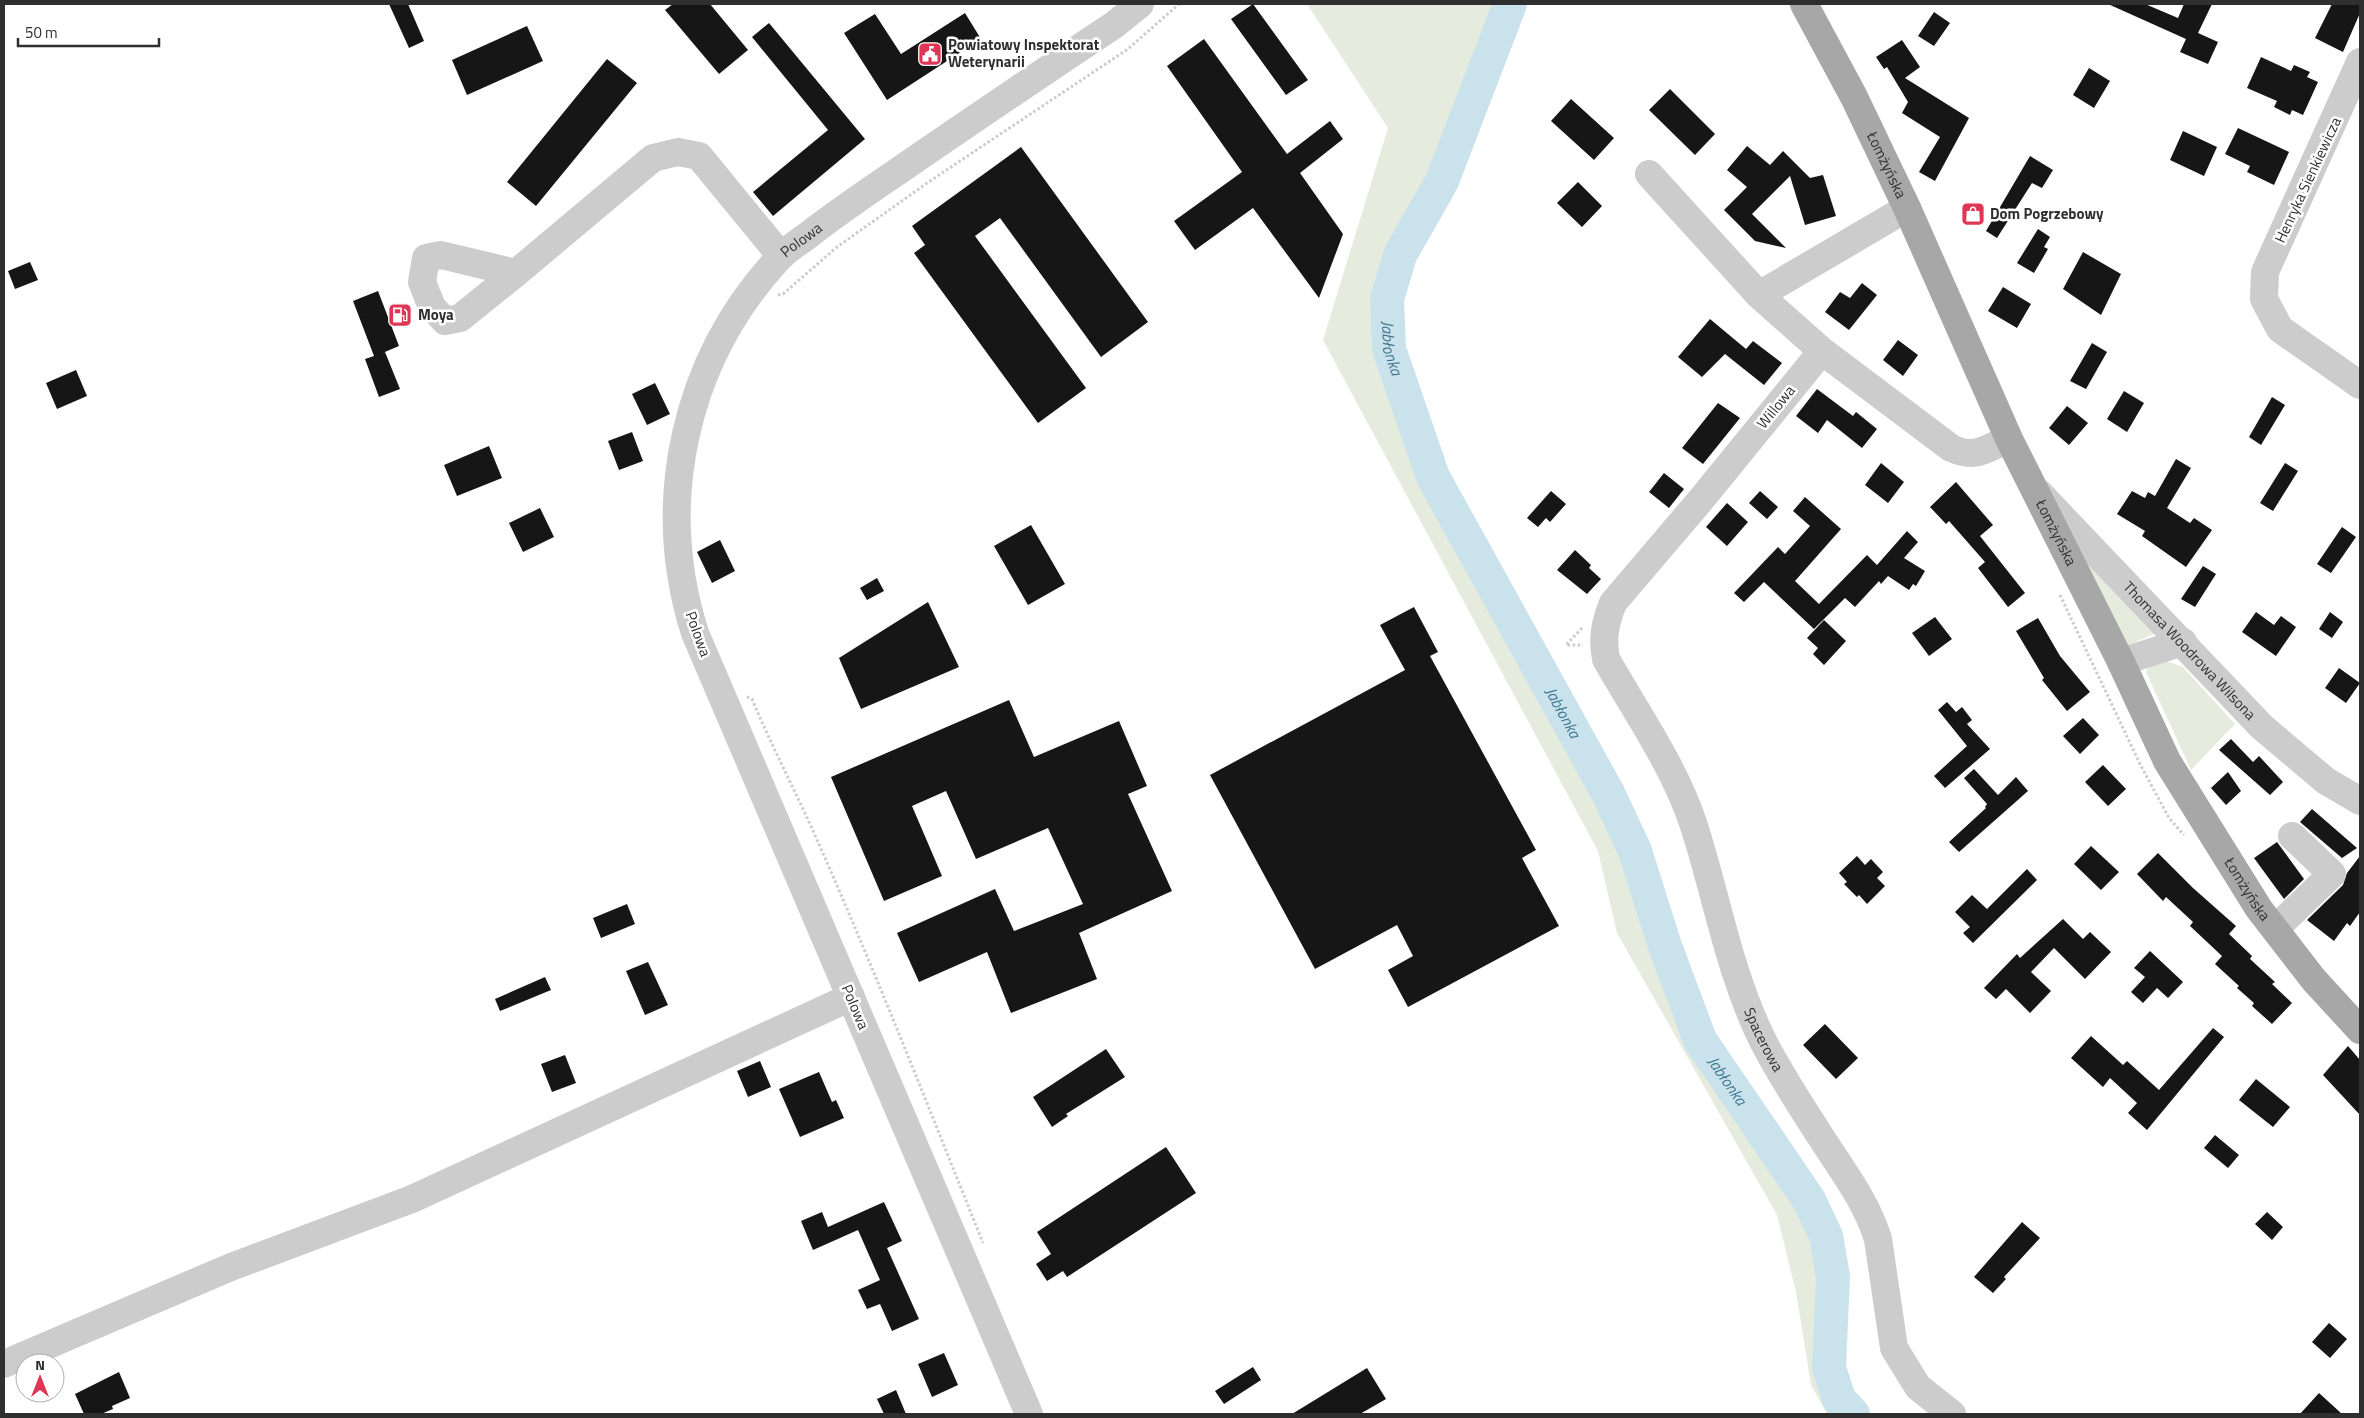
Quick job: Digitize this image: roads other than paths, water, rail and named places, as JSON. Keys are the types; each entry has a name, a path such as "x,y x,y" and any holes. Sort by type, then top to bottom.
{"main road":[{"name":"Łomżyńska","path":"1804,4 1854,97 1907,208 2009,439 2121,662 2167,762 2259,909 2314,980 2360,1030"}],"street":[{"name":"Polowa","path":"1029,1414 695,632 683,589 679,565 676,508 681,451 692,408 705,370 721,337 758,282 781,256 846,206 1114,25 1140,4"},
{"name":"Henryka Sienkiewicza","path":"2360,62 2265,272 2264,299 2280,329 2360,385"},
{"path":"516,273 653,158 678,152 700,156 781,256"},
{"path":"1649,174 1759,295 1822,351 1951,448 1963,454 1975,454 2009,439"},
{"path":"1759,295 1907,208"},
{"name":"Willowa","path":"1603,643 1605,623 1613,603 1704,496 1822,351"},
{"name":"Thomasa Woodrowa Wilsona","path":"2031,484 2262,727 2326,781 2360,801"},
{"path":"2121,662 2183,642"},
{"name":"Spacerowa","path":"1603,643 1606,659 1670,772 1693,824 1730,955 1744,998 1763,1040 1790,1089 1856,1192 1873,1224 1878,1240 1894,1348 1918,1387 1952,1414"},
{"path":"2275,929 2332,874 2292,836"},
{"path":"4,1364 231,1267 412,1199 851,997"}],"waterway":[{"name":"Jabłonka","path":"1510,4 1442,181 1400,255 1387,299 1389,349 1433,477 1608,793 1635,851 1665,946 1700,1040 1809,1200 1826,1236 1833,1276 1829,1368 1839,1399 1853,1414"}],"place":[{"name":"Powiatowy Inspektorat Weterynarii","path":"930,54"},
{"name":"Dom Pogrzebowy","path":"1973,214"},
{"name":"Moya","path":"400,315"}]}
